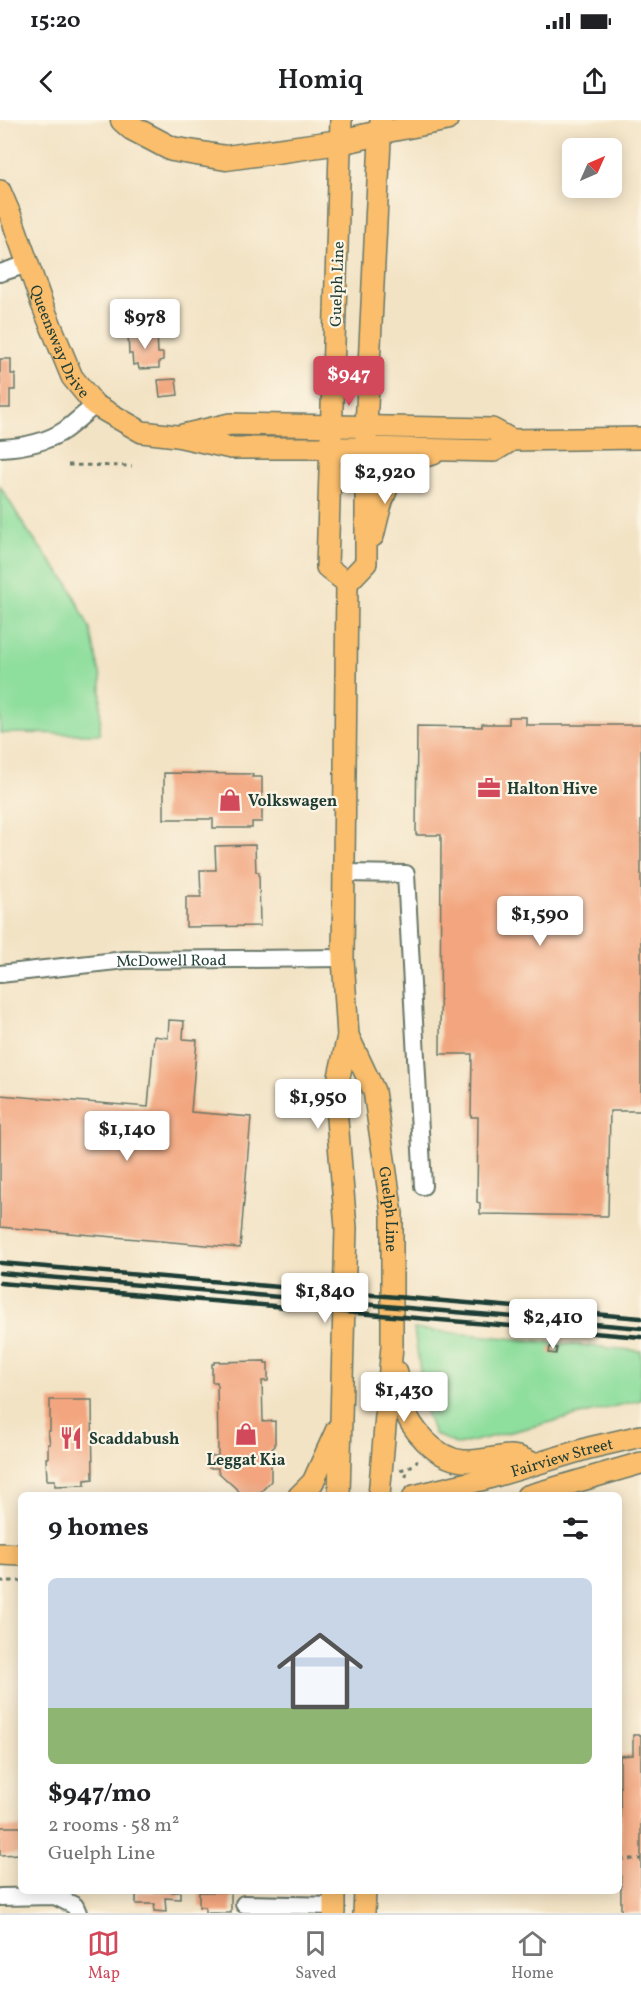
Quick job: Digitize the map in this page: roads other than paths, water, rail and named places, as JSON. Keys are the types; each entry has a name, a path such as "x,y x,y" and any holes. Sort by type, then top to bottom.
{"highway":[{"path":"123,120 132,128 172,149 226,158 341,131 381,127"}],"main road":[{"path":"366,563 365,438 381,127 447,120"},
{"name":"Guelph Line","path":"339,1492 346,1228 335,1095 348,1036 343,958 347,583 327,567 341,131"},
{"name":"Queensway Drive","path":"0,191 72,377 95,405 142,432 177,436 231,448 331,448 365,438"},
{"name":"Queensway Drive","path":"177,436 230,424 332,427 365,438"},
{"path":"365,438 492,429 512,440 641,438"},
{"path":"365,438 451,450 494,451 512,440"},
{"path":"347,583 366,563 384,494 392,478 405,465 420,457 451,450"},
{"name":"Guelph Line","path":"348,1036 374,1091 392,1214 392,1346 379,1492"},
{"path":"392,1346 403,1405 414,1426 431,1447 447,1458 464,1461 492,1460 511,1456 535,1464"},
{"path":"303,1492 313,1482 341,1420"},
{"name":"Fairview Street","path":"410,1486 485,1479 588,1448 641,1436"},
{"name":"Fairview Street","path":"541,1492 641,1463"},
{"path":"0,1554 18,1555"},
{"path":"364,1913 365,1894"}],"street":[{"path":"0,273 28,264"},
{"path":"0,448 39,441 64,431 95,405"},
{"path":"344,873 406,874 423,1186"},
{"name":"McDowell Road","path":"0,974 125,960 343,958"},
{"path":"0,1897 55,1896 77,1909"},
{"path":"244,1904 285,1898 334,1903"}],"railway":[{"path":"0,1263 641,1318"},
{"path":"0,1273 641,1328"},
{"path":"0,1283 641,1337"}],"place":[{"name":"Halton Hive","path":"489,788"},
{"name":"Volkswagen","path":"230,800"},
{"name":"Leggat Kia","path":"246,1434"},
{"name":"Scaddabush","path":"71,1438"}]}
